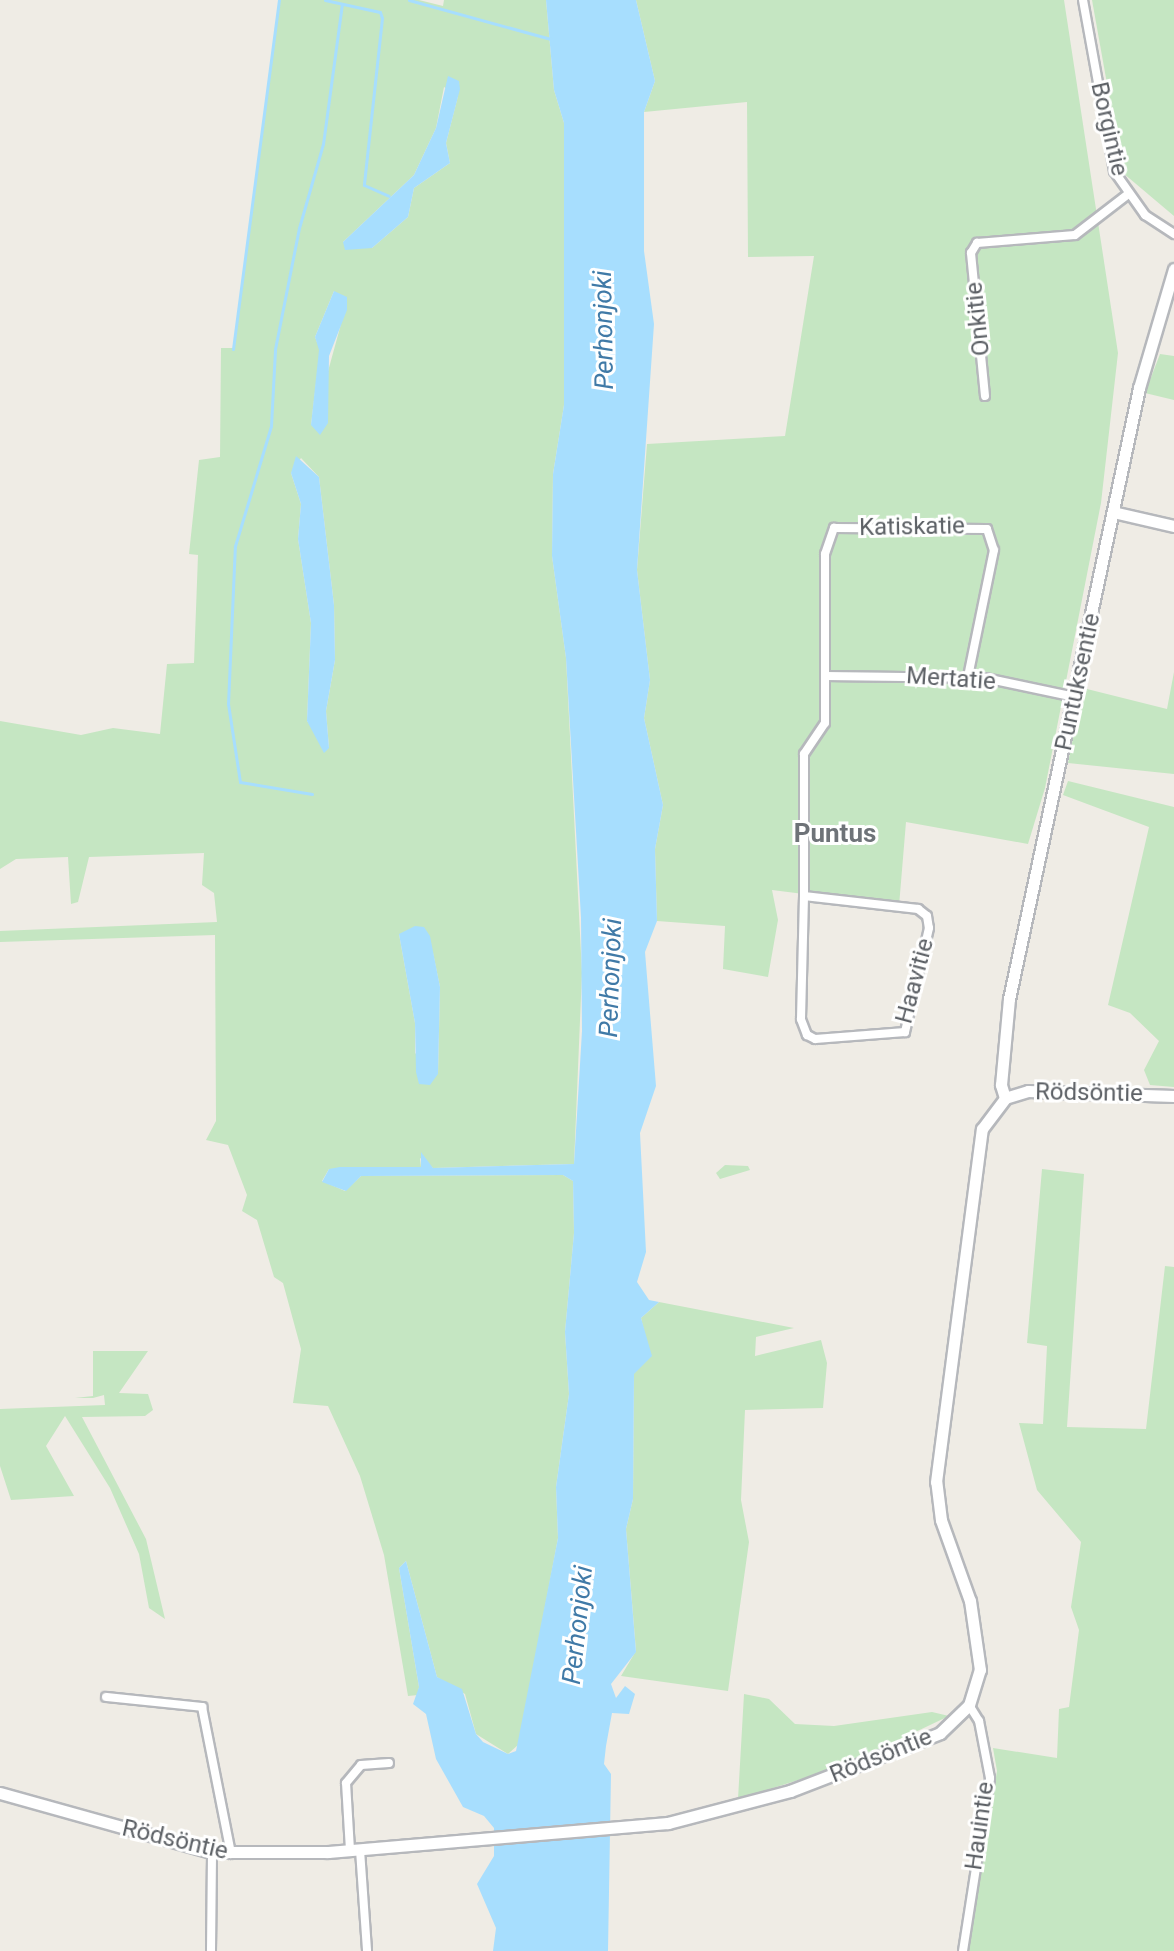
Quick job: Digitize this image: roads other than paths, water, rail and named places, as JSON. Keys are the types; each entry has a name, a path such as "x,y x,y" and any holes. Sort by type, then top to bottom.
{"street":[{"name":"Borgintie","path":"1083,0 1114,171 1127,195 1155,224 1174,234"},
{"name":"Onkitie","path":"985,396 971,253 977,243 1075,235 1127,195"},
{"name":"Puntuksentie","path":"1005,1098 1001,1085 1009,999 1148,350 1174,269"},
{"path":"1113,512 1174,526"},
{"name":"Katiskatie","path":"825,676 825,554 834,528 974,526 993,535 994,550 968,677"},
{"name":"Mertatie","path":"825,676 968,677 1075,697"},
{"name":"Haavitie","path":"804,896 918,909 927,916 929,928 905,1032 815,1039 807,1035 801,1019 804,754 825,723 825,676"},
{"name":"Rödsöntie","path":"0,1793 212,1852 355,1850 617,1827 736,1808 864,1766 940,1733 969,1705 978,1680 979,1651 936,1482 975,1156 986,1119 1005,1098 1046,1089 1174,1096"},
{"path":"106,1697 202,1707 231,1854"},
{"name":"Hauintie","path":"963,1951 990,1778 979,1721 969,1705"},
{"path":"367,1951 346,1783 361,1765 389,1763"},
{"path":"211,1951 212,1852"}],"water":[{"name":"Perhonjoki","path":"546,0 636,0 655,81 644,112 644,251 654,324 637,570 650,680 644,718 663,805 655,849 657,921 645,952 656,1086 640,1133 646,1252 637,1282 649,1300 659,1302 641,1318 652,1356 634,1374 633,1499 626,1529 636,1652 611,1684 616,1698 625,1686 635,1694 629,1714 612,1713 604,1764 611,1774 608,1951 493,1951 496,1928 477,1884 494,1856 494,1828 484,1816 463,1807 436,1759 426,1714 413,1704 419,1687 399,1568 406,1561 437,1677 462,1689 476,1734 483,1742 508,1754 516,1751 558,1538 556,1487 569,1394 565,1332 574,1233 573,1181 563,1175 361,1176 346,1191 322,1182 329,1169 340,1167 421,1167 421,1152 433,1168 574,1164 582,1031 581,918 566,658 552,556 553,474 564,405 564,123 554,90"},
{"path":"448,76 459,81 460,89 446,143 450,163 414,188 408,217 372,248 345,250 343,242 414,175 436,128"},
{"path":"334,291 347,297 347,310 329,356 328,423 320,435 311,425 319,350 315,337"},
{"path":"296,456 319,477 334,605 335,660 326,711 329,748 324,753 307,721 311,623 298,539 301,504 291,473"},
{"path":"415,926 424,927 430,936 440,987 438,1074 430,1085 419,1084 416,1072 415,1023 399,934"}],"waterway":[{"path":"233,349 279,0"},
{"path":"325,0 380,12 382,18 364,185 389,196"},
{"path":"409,0 551,39"},
{"path":"312,794 240,782 228,704 235,546 271,426 275,349 299,228 323,144 342,4"}],"district":[{"name":"Puntus","path":"835,834"}]}
